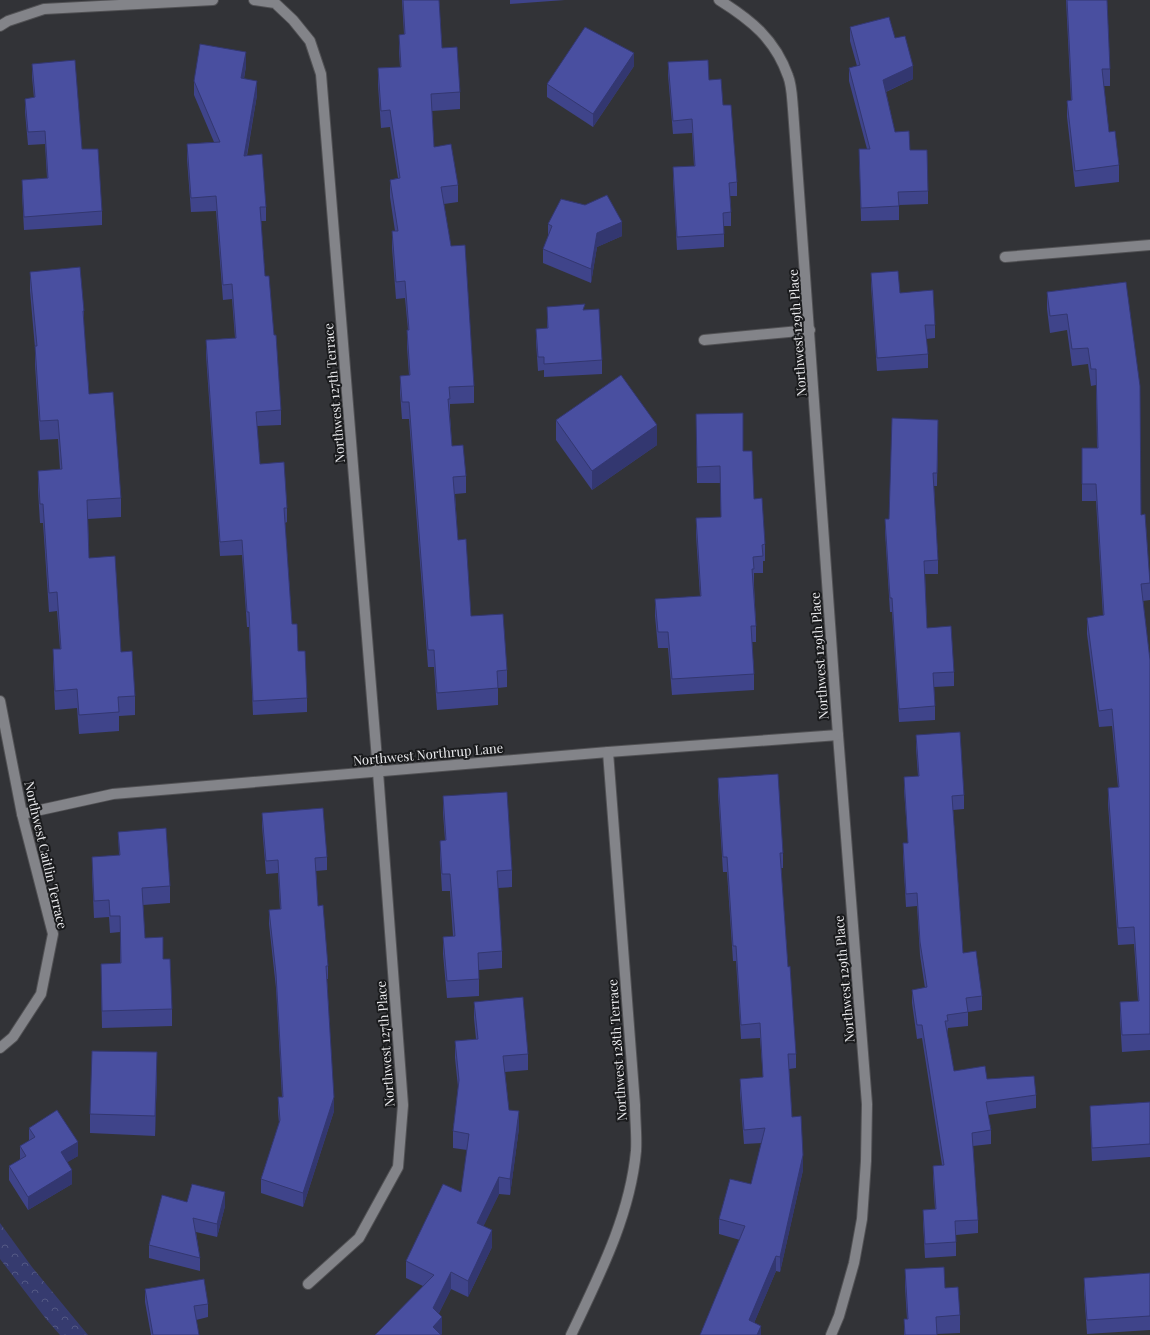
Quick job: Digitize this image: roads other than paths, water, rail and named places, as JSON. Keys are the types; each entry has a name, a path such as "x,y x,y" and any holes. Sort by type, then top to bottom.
{"street":[{"path":"0,26 8,21 44,9 213,0"},
{"name":"Northwest 127th Terrace","path":"254,0 275,3 293,20 310,41 321,74 378,772"},
{"name":"Northwest 129th Place","path":"719,0 754,24 774,46 789,77 793,109 838,735 867,1104 866,1161 862,1219 854,1264 839,1316 831,1335"},
{"path":"1005,257 1150,245"},
{"path":"704,340 810,330"},
{"name":"Northwest Caitlin Terrace","path":"0,701 22,814 53,934 41,994 13,1037 0,1048"},
{"name":"Northwest Northrup Lane","path":"22,814 113,794 608,752 838,735"},
{"name":"Northwest 128th Terrace","path":"572,1335 617,1233 630,1190 636,1150 635,1105 608,752"},
{"name":"Northwest 127th Place","path":"308,1284 359,1238 398,1167 403,1105 378,772"}]}
